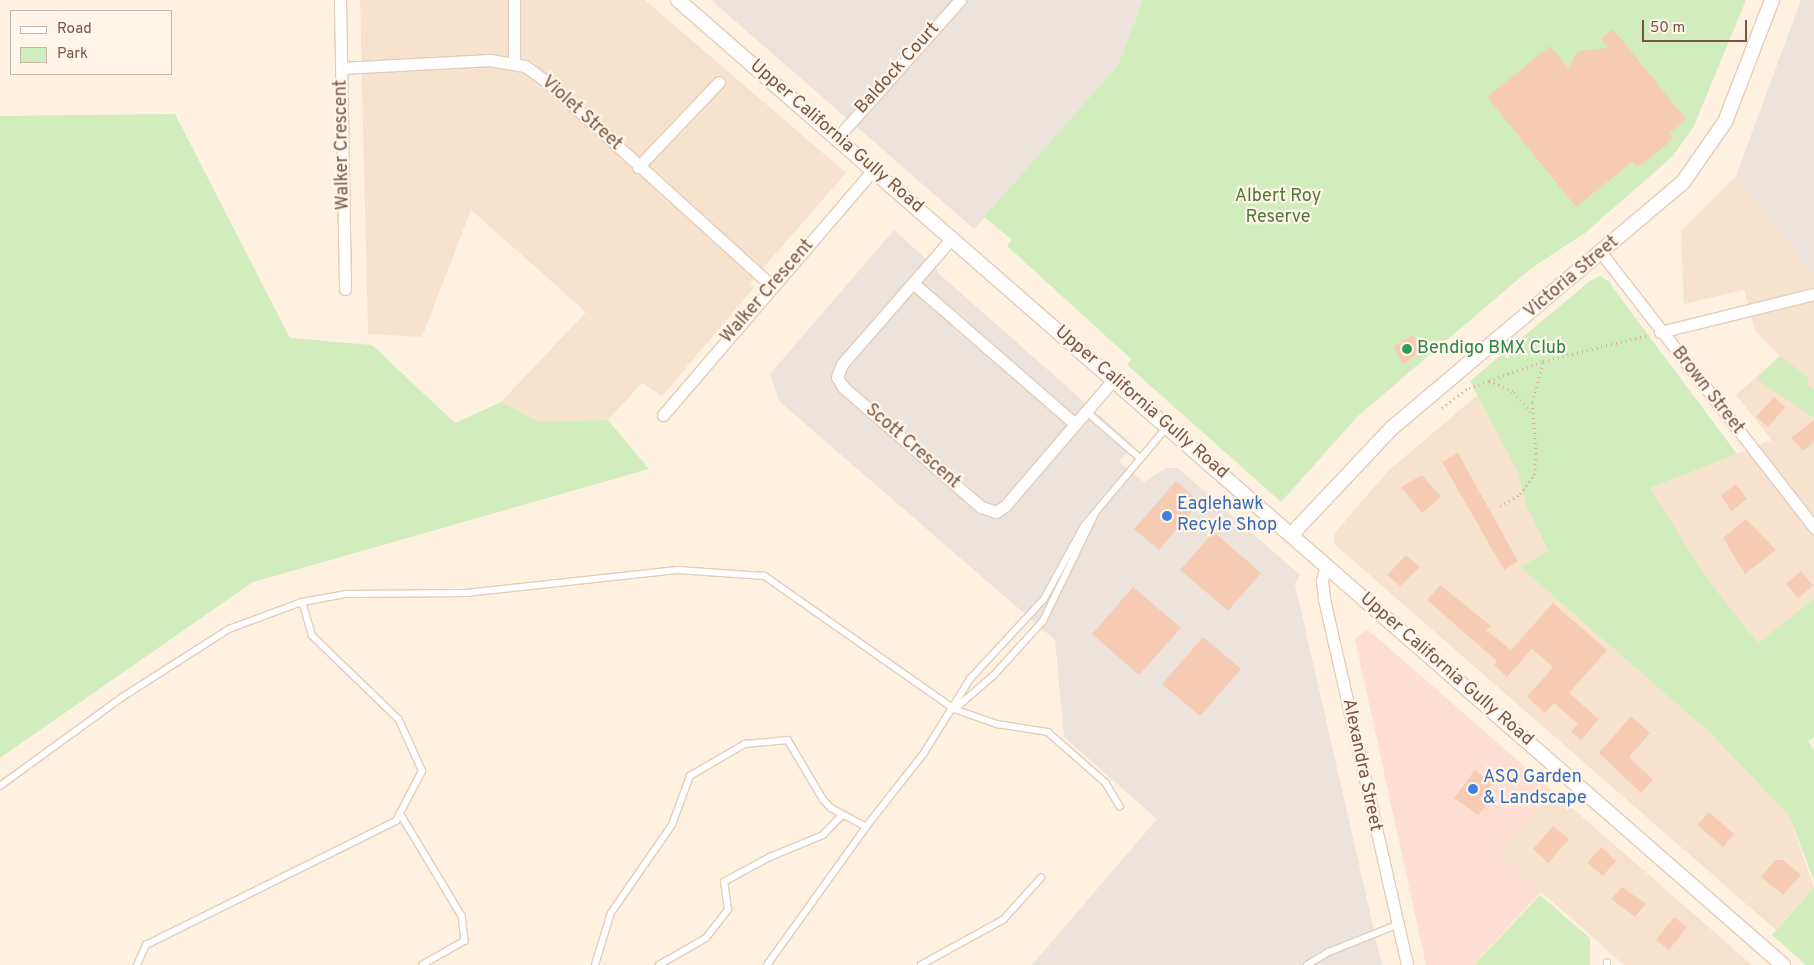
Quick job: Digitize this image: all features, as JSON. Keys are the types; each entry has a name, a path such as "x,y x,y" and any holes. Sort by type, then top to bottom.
{"street":[{"name":"Walker Crescent","path":"340,0 345,289"},
{"path":"514,0 514,62"},
{"name":"Upper California Gully Road","path":"678,0 1783,965"},
{"name":"Baldock Court","path":"836,138 960,0"},
{"name":"Victoria Street","path":"1291,535 1392,428 1662,203 1713,143 1735,99 1772,0"},
{"name":"Violet Street","path":"341,68 490,60 514,62 535,73 773,287"},
{"path":"638,167 718,82"},
{"name":"Walker Crescent","path":"662,415 873,170"},
{"name":"Scott Crescent","path":"952,238 842,364 837,377 843,387 981,507 992,512 1005,506 1114,379"},
{"name":"Brown Street","path":"1602,254 1660,332 1814,527"},
{"path":"912,283 1075,424"},
{"path":"1660,332 1814,294"},
{"name":"Alexandra Street","path":"1326,565 1322,580 1324,599 1407,965"}],"lane":[{"path":"1086,412 1140,458"},
{"path":"767,965 866,826 954,709 970,679 1041,604 1084,526 1168,426"},
{"path":"954,709 994,676 1043,621 1096,511"},
{"path":"0,786 120,698 229,628 302,602 346,594 466,593 677,570 765,576 954,709 997,724 1048,732 1106,783 1120,806"},
{"path":"137,965 146,945 396,821 422,771 399,720 312,636 302,602"},
{"path":"595,965 611,913 672,825 690,776 745,744 788,740 811,783 831,808 866,826"},
{"path":"400,813 462,916 464,941 423,965"},
{"path":"660,965 706,938 728,910 724,882 770,856 823,835 842,815"},
{"path":"921,965 1003,920 1041,878"},
{"path":"1307,965 1329,952 1397,925"}],"path":[{"path":"1442,408 1469,388 1543,361 1660,332"},
{"path":"1500,506 1520,494 1534,475 1536,454 1532,415 1534,390 1543,361"},
{"path":"1489,381 1514,392 1532,415"}],"shaded area":[{"path":"360,0 645,0 846,173 750,283 754,288 662,396 642,383 608,420 538,421 501,402 586,312 471,210 422,337 368,334"},
{"path":"711,0 1143,0 1118,65 974,229"},
{"path":"1801,0 1814,0 1814,274 1736,176"},
{"path":"1736,176 1814,274 1814,598 1758,643 1709,581 1650,488 1772,440 1736,395 1780,356 1756,332 1744,290 1684,304 1681,231"},
{"path":"894,230 938,270 937,272 1133,445 1119,462 1144,482 1166,468 1178,468 1300,575 1295,584 1382,965 1032,965 1157,819 1064,737 1055,640 780,402 770,374"},
{"path":"1478,395 1518,473 1525,503 1548,552 1520,567 1710,733 1789,816 1814,887 1776,930 1334,544 1334,534 1389,470"},
{"path":"1367,629 1562,799 1546,801 1497,852 1541,892 1473,965 1426,965 1355,639"},
{"path":"1562,799 1752,965 1624,965 1496,852 1546,801"}],"green space":[{"name":"Albert Roy Reserve","path":"1143,0 1746,0 1694,126 1673,156 1585,233 1530,269 1358,416 1281,502 1127,365 1131,359 1007,246 1012,240 984,217 1118,65"},
{"path":"175,114 290,338 372,345 455,423 501,402 538,421 608,420 649,469 253,582 0,758 0,116"},
{"path":"1600,276 1608,281 1737,454 1650,488 1709,581 1758,643 1814,598 1814,737 1808,741 1814,751 1814,880 1789,816 1710,733 1520,567 1548,551 1525,503 1518,473 1470,381 1590,281"},
{"path":"1780,356 1809,378 1807,385 1814,389 1814,418 1756,379"},
{"path":"1814,887 1814,965 1806,965 1772,935"},
{"path":"1540,895 1590,938 1590,965 1474,965"}],"building":[{"path":"1613,29 1686,119 1669,133 1673,137 1666,145 1642,164 1636,166 1632,162 1576,207 1487,97 1550,46 1568,68 1578,51 1608,48 1601,39"},
{"name":"Bendigo BMX Club","path":"1412,335 1422,351 1403,364 1393,347"},
{"path":"1774,397 1785,407 1768,427 1756,417"},
{"path":"1814,420 1814,442 1803,451 1791,438"},
{"path":"1458,453 1518,561 1504,570 1442,462"},
{"path":"1422,475 1441,497 1422,513 1401,487"},
{"path":"1176,481 1200,502 1159,550 1134,529"},
{"path":"1736,484 1747,499 1731,511 1721,495"},
{"path":"1746,519 1776,550 1745,574 1723,538"},
{"path":"1214,532 1261,573 1228,611 1180,570"},
{"path":"1406,555 1420,567 1400,586 1387,575"},
{"path":"1801,571 1813,586 1798,598 1786,584"},
{"path":"1440,585 1491,626 1486,630 1511,650 1553,603 1607,650 1569,693 1599,719 1581,740 1571,732 1578,724 1554,703 1545,713 1527,697 1553,667 1532,649 1507,677 1494,665 1497,661 1427,600"},
{"path":"1133,587 1181,628 1139,675 1092,634"},
{"path":"1203,637 1241,669 1200,716 1162,684"},
{"path":"1631,716 1650,733 1629,757 1653,780 1641,793 1599,753"},
{"name":"ASQ Garden & Landscape","path":"1475,770 1492,784 1479,799 1487,805 1478,815 1454,798"},
{"path":"1709,812 1734,834 1723,847 1697,825"},
{"path":"1553,826 1569,839 1548,863 1533,849"},
{"path":"1601,847 1616,861 1603,876 1587,863"},
{"path":"1775,860 1783,860 1801,875 1783,895 1761,877"},
{"path":"1622,887 1646,904 1635,917 1611,899"},
{"path":"1674,917 1687,927 1669,950 1656,940"}],"place":[{"name":"Bendigo BMX Club","path":"1407,349"},
{"name":"Eaglehawk Recyle Shop","path":"1167,516"},
{"name":"ASQ Garden & Landscape","path":"1473,789"}]}
